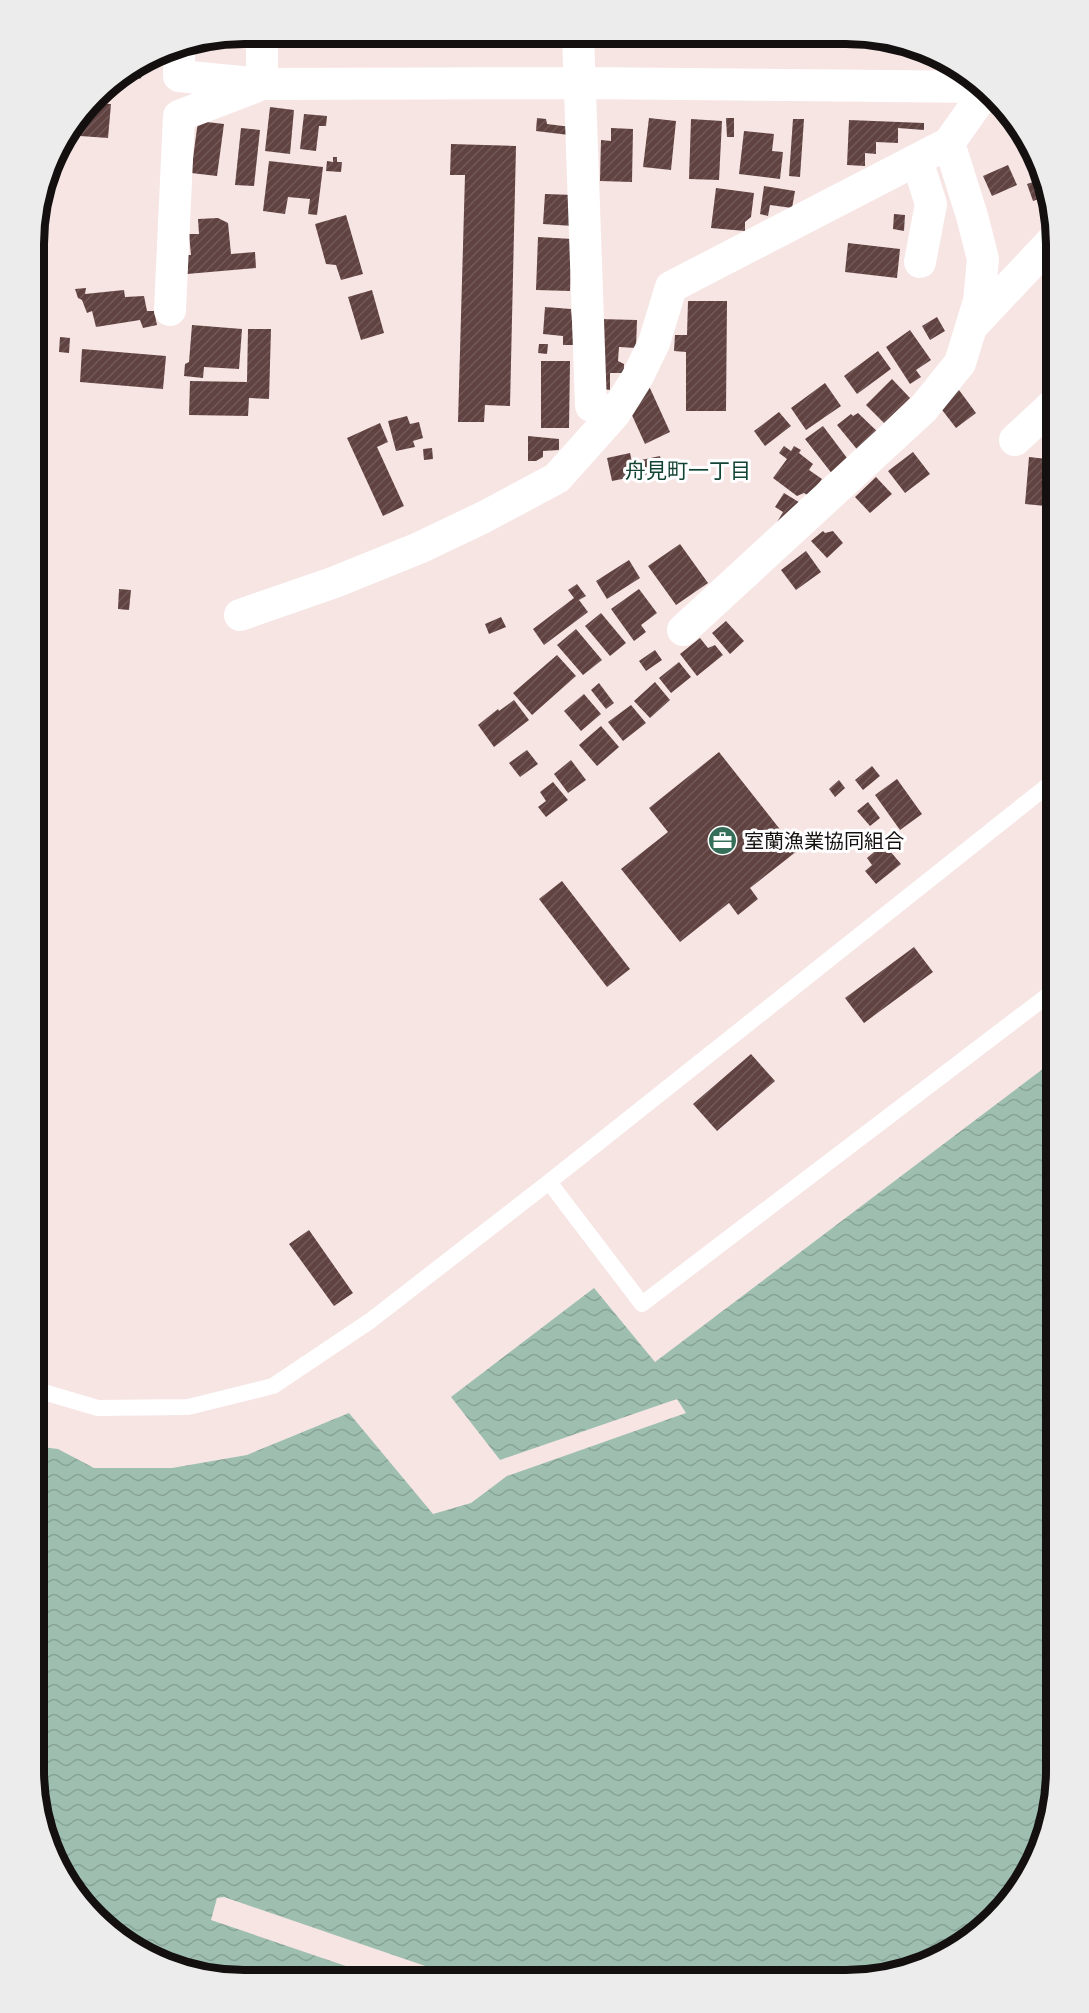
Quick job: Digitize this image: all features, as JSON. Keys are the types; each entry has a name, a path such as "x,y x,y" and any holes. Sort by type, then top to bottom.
{"street":[{"path":"262,44 262,84"},
{"path":"578,44 591,405 615,413"},
{"path":"179,54 179,76 262,84 578,82 970,88"},
{"path":"170,310 179,116 262,84"},
{"path":"240,615 335,582 419,549 557,478 615,413 637,378 654,343 671,287 949,143 980,96"},
{"path":"683,630 923,409 960,363 979,301 983,260 949,143"},
{"path":"917,160 931,204 920,262"},
{"path":"971,326 1046,247"},
{"path":"1015,440 1046,411"}],"lane":[{"path":"44,1392 98,1408 188,1407 273,1386 370,1321 549,1182 1046,787"},
{"path":"549,1182 642,1304 1046,997"}],"water":[{"path":"1045,1067 1045,1782 1042,1808 1025,1858 1004,1891 977,1920 934,1949 910,1959 884,1966 858,1969 437,1970 224,1897 217,1898 211,1920 358,1970 244,1970 192,1963 155,1949 112,1920 93,1901 64,1858 54,1834 47,1808 44,1782 44,1447 58,1449 94,1468 172,1468 247,1455 349,1413 433,1514 471,1503 507,1476 686,1413 677,1399 500,1460 451,1397 594,1288 655,1362"}],"building":[{"path":"148,68 140,79 136,75"},
{"path":"101,104 111,104 108,138 75,136"},
{"path":"270,107 294,110 290,154 265,151"},
{"path":"304,114 327,116 326,126 319,126 316,151 300,149"},
{"path":"537,118 546,119 547,124 571,127 569,135 536,131"},
{"path":"649,118 676,121 671,170 643,167"},
{"path":"726,118 734,118 734,137 727,137"},
{"path":"691,119 722,121 719,180 689,179"},
{"path":"793,119 804,119 800,177 789,176"},
{"path":"849,120 924,123 924,130 898,128 898,143 876,142 876,154 865,153 865,166 847,165"},
{"path":"198,121 224,124 217,176 191,173"},
{"path":"241,128 260,130 254,186 235,185"},
{"path":"611,128 633,129 632,182 600,181 601,140 611,141"},
{"path":"744,131 774,134 772,151 783,152 780,179 739,174"},
{"path":"451,144 516,146 510,406 485,405 484,422 458,422 465,175 450,175"},
{"path":"333,157 337,157 337,162 342,162 341,172 326,171 327,161 333,162"},
{"path":"269,161 323,167 317,215 308,214 310,199 288,197 285,214 263,211"},
{"path":"1008,165 1017,185 992,196 983,176"},
{"path":"1036,181 1040,199 1033,201 1027,184"},
{"path":"764,186 795,191 792,208 770,205 768,216 760,214"},
{"path":"716,188 754,193 751,217 745,222 745,231 711,228"},
{"path":"545,194 574,195 573,226 543,224"},
{"path":"894,214 905,215 904,231 893,229"},
{"path":"346,215 363,274 341,280 336,265 326,264 315,224"},
{"path":"218,218 228,223 231,254 255,252 256,268 187,274 186,255 191,255 189,234 199,234 198,219"},
{"path":"538,237 572,239 570,291 536,290"},
{"path":"848,243 900,249 897,278 845,272"},
{"path":"86,288 85,294 124,290 125,297 144,296 147,311 154,311 157,325 143,328 140,320 96,327 92,311 87,313 75,289"},
{"path":"372,290 384,333 361,340 348,297"},
{"path":"688,301 727,301 726,411 686,411 686,352 674,351 675,335 687,335"},
{"path":"545,307 571,309 574,345 563,345 563,336 543,334"},
{"path":"937,317 945,331 930,340 922,326"},
{"path":"599,319 637,320 636,348 619,347 618,361 624,364 624,373 610,373 610,390 602,389"},
{"path":"192,325 242,329 239,369 204,367 203,378 184,376 185,364 189,362"},
{"path":"248,329 271,329 269,399 249,398 248,416 189,415 190,381 247,382"},
{"path":"910,330 931,360 916,370 921,377 910,384 886,347"},
{"path":"60,337 70,338 69,353 59,352"},
{"path":"539,344 548,344 547,354 538,353"},
{"path":"82,349 166,356 163,389 80,382"},
{"path":"878,351 891,369 857,394 844,376"},
{"path":"541,361 570,361 569,428 541,428"},
{"path":"892,379 910,398 884,423 866,405"},
{"path":"825,383 841,406 806,430 791,408"},
{"path":"649,386 670,432 645,444 631,413"},
{"path":"959,390 976,413 956,428 939,406"},
{"path":"779,412 791,426 765,446 754,431"},
{"path":"858,413 881,435 860,453 837,425 851,414 853,416"},
{"path":"407,416 410,424 419,422 423,438 413,441 415,447 396,451 388,421"},
{"path":"380,423 388,442 377,447 404,506 383,516 347,438"},
{"path":"823,426 850,462 833,475 805,439"},
{"path":"528,436 559,439 559,450 543,451 543,457 536,461 528,461"},
{"path":"784,446 791,451 794,446 801,450 799,453 813,464 809,470 822,479 809,496 804,493 797,496 773,478 787,459 779,453"},
{"path":"432,448 433,459 424,460 423,449"},
{"path":"913,452 930,474 905,493 888,471"},
{"path":"630,453 632,462 660,456 663,471 612,481 607,458"},
{"path":"1029,457 1046,459 1046,506 1025,504"},
{"path":"876,477 892,494 870,513 855,497"},
{"path":"784,493 802,504 773,529 783,512 775,507"},
{"path":"823,531 825,533 833,531 843,543 827,558 811,541"},
{"path":"680,544 708,583 676,605 648,566"},
{"path":"806,551 821,572 796,590 781,570"},
{"path":"629,560 640,578 607,599 596,581"},
{"path":"577,584 586,596 579,600 588,612 544,645 533,629 574,598 568,590"},
{"path":"119,589 131,590 129,610 118,609"},
{"path":"639,589 657,613 641,625 646,632 634,641 611,609"},
{"path":"601,613 626,643 610,656 585,626"},
{"path":"501,617 506,627 489,634 485,624"},
{"path":"726,621 744,641 730,654 712,633"},
{"path":"576,629 602,660 583,675 557,645"},
{"path":"700,638 708,648 715,645 723,655 697,676 680,654"},
{"path":"655,650 662,660 646,671 639,661"},
{"path":"557,655 576,676 532,715 513,693"},
{"path":"679,662 691,677 671,693 659,678"},
{"path":"655,682 670,700 650,718 634,701"},
{"path":"599,683 614,703 606,709 591,690"},
{"path":"584,694 601,714 581,731 564,711"},
{"path":"514,700 529,720 494,747 478,725"},
{"path":"631,705 646,723 623,741 608,722"},
{"path":"601,726 619,747 597,766 579,745"},
{"path":"527,750 538,764 520,777 509,763"},
{"name":"室蘭漁業協同組合","path":"719,752 797,851 750,888 758,899 738,915 729,903 680,942 621,869 668,832 649,808"},
{"path":"571,760 586,780 568,793 554,774"},
{"path":"872,766 880,776 863,790 855,780"},
{"path":"897,779 922,814 900,830 875,795"},
{"path":"839,780 845,788 835,797 829,789"},
{"path":"553,782 568,800 546,817 538,807 546,801 540,792"},
{"path":"868,802 880,818 870,826 857,811"},
{"path":"884,844 901,864 876,884 865,871 872,865 867,858"},
{"path":"562,881 630,969 607,987 539,899"},
{"path":"914,947 933,972 864,1023 845,998"},
{"path":"751,1054 775,1081 717,1131 693,1104"},
{"path":"309,1230 353,1293 334,1306 289,1244"}],"place":[{"name":"室蘭漁業協同組合","path":"723,841"}],"district":[{"name":"舟見町一丁目","path":"688,471"}]}
